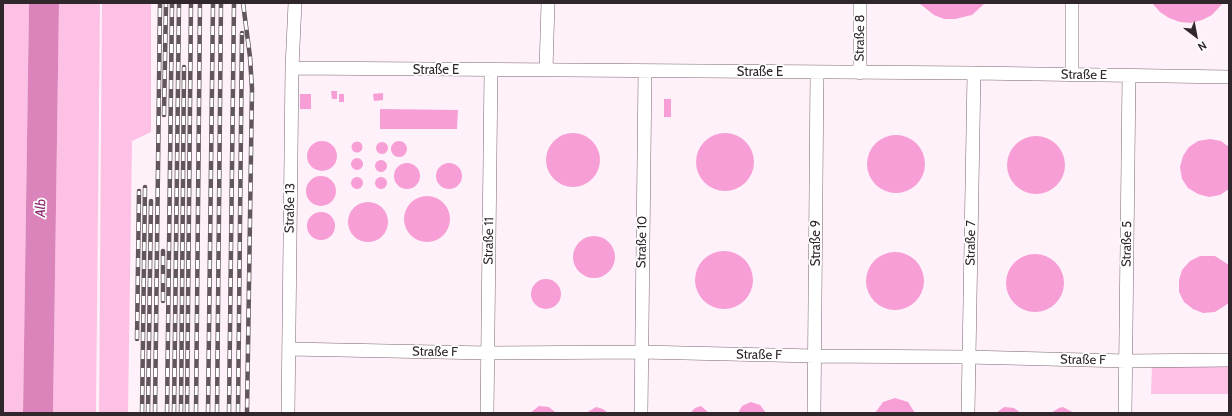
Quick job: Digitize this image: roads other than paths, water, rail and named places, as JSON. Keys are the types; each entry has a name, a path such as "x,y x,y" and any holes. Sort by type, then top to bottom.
{"lane":[{"name":"Straße 13","path":"288,413 292,68 295,3"},
{"path":"546,70 548,3"},
{"name":"Straße 8","path":"860,3 860,73"},
{"path":"1072,3 1072,75"},
{"name":"Straße E","path":"292,68 860,73 974,72 1229,77"},
{"name":"Straße 11","path":"487,413 491,70"},
{"name":"Straße 10","path":"641,413 645,71"},
{"name":"Straße 9","path":"814,413 817,72"},
{"name":"Straße 7","path":"968,413 974,72"},
{"name":"Straße 5","path":"1125,413 1129,76"},
{"name":"Straße F","path":"289,349 488,353 641,352 1126,361 1229,360"}],"water":[{"name":"Alb","path":"29,3 59,3 53,413 23,413"}],"railway":[{"path":"155,413 160,3"},
{"path":"164,115 166,3"},
{"path":"167,413 172,3"},
{"path":"174,413 179,3"},
{"path":"187,413 191,3"},
{"path":"196,413 200,3"},
{"path":"208,413 213,3"},
{"path":"217,413 221,3"},
{"path":"229,413 234,3"},
{"path":"243,3 250,57 252,89 247,413"},
{"path":"238,413 242,33"},
{"path":"181,413 184,67"},
{"path":"142,413 145,187"},
{"path":"137,339 139,191"},
{"path":"148,413 151,201"},
{"path":"163,251 163,301"}]}
